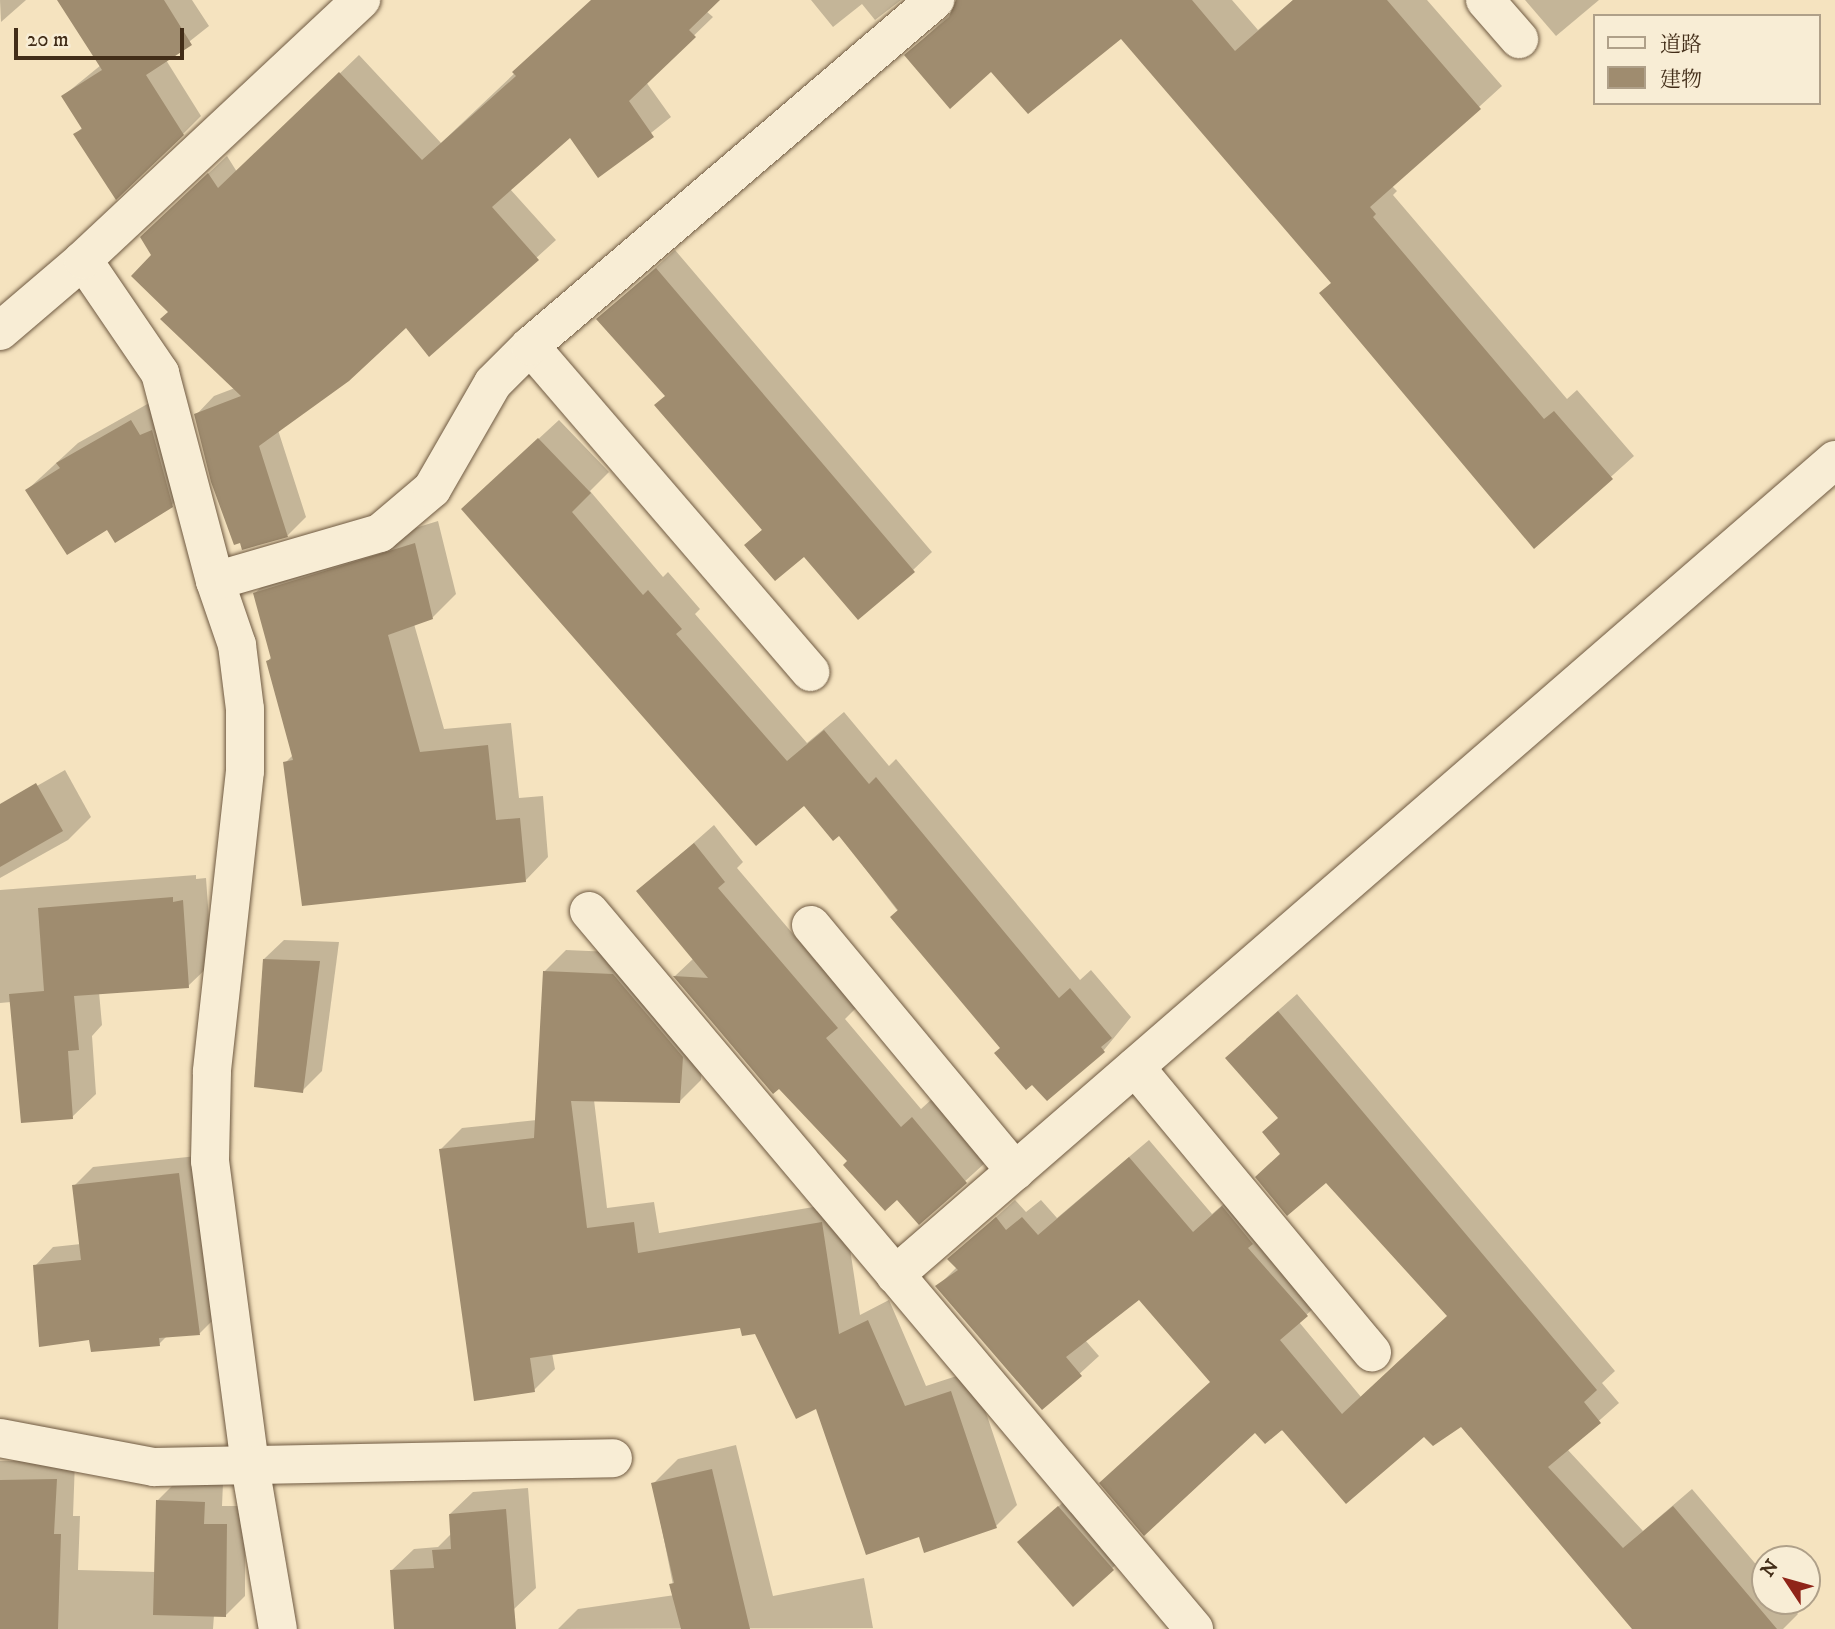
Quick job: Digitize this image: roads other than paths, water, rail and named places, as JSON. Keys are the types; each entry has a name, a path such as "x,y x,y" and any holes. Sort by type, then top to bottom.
{"street":[{"path":"0,331 83,260 361,0"},
{"path":"215,581 380,533 432,489 493,383 530,346 935,0"},
{"path":"1485,0 1519,39"},
{"path":"83,260 160,373 215,581 237,645 245,734 212,1072 210,1161 250,1466 278,1629"},
{"path":"530,346 810,672"},
{"path":"895,1275 1835,460"},
{"path":"589,911 1194,1629"},
{"path":"811,925 1014,1171"},
{"path":"1135,1067 1372,1352"},
{"path":"0,1438 154,1467 613,1458"}]}
